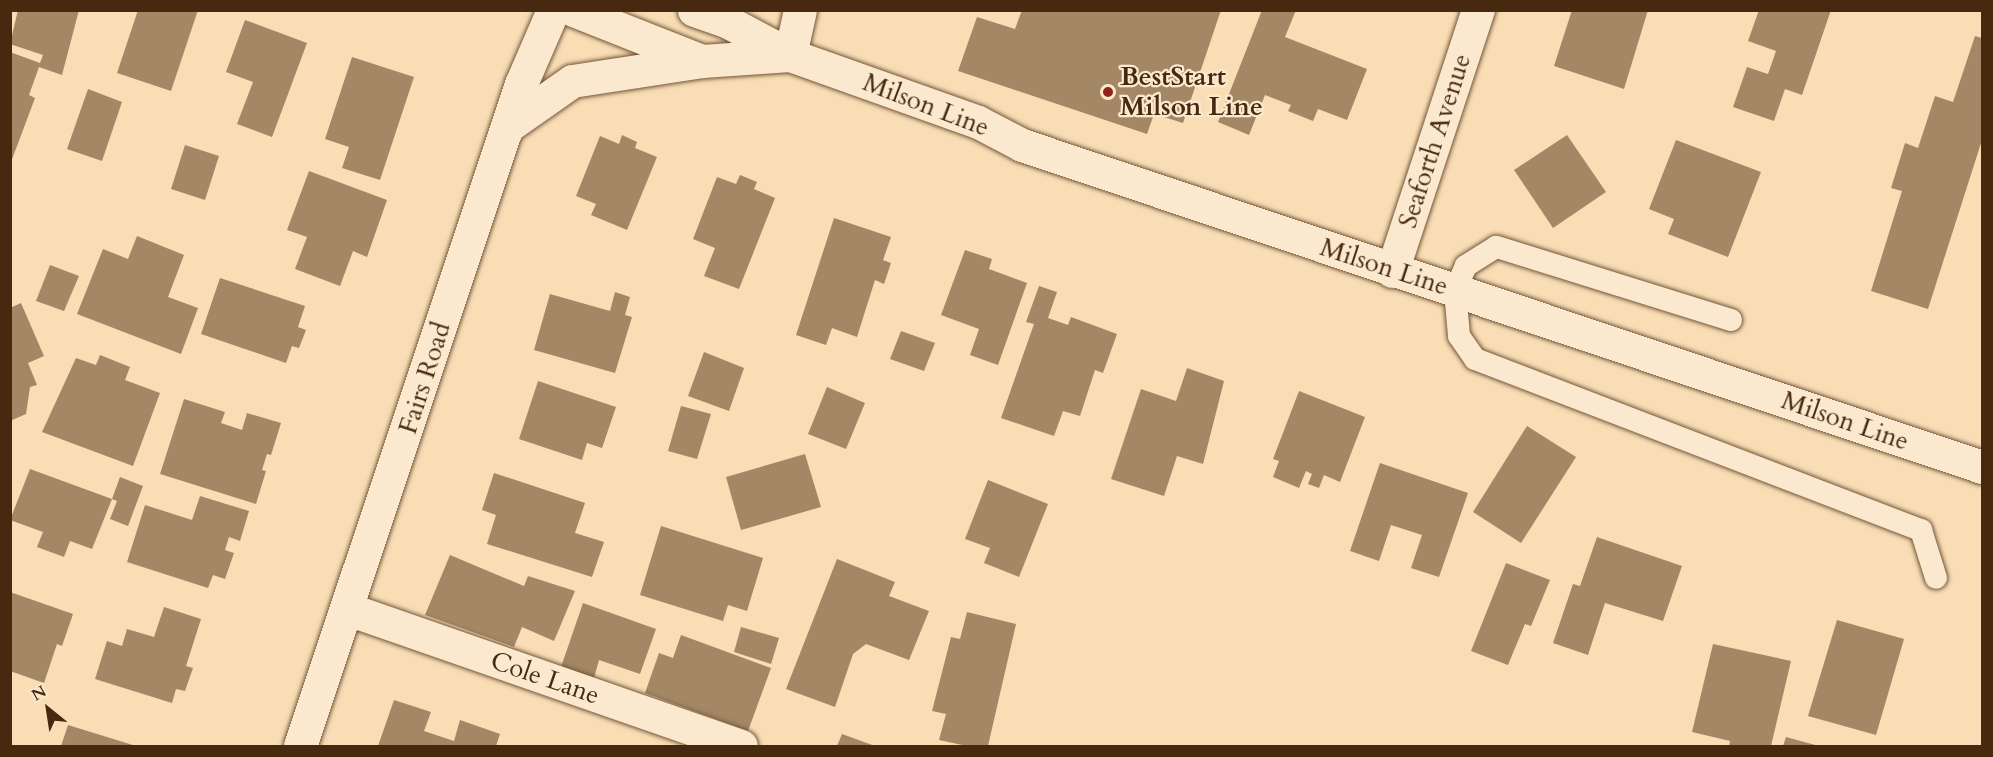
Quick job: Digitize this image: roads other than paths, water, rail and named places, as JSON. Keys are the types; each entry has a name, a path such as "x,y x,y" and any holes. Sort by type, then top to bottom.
{"street":[{"name":"Fairs Road","path":"300,747 508,126 553,10"},
{"name":"Milson Line","path":"573,10 702,61 790,55"},
{"name":"Milson Line","path":"694,10 726,21 790,55 978,122 1022,145 1392,271 1983,467"},
{"path":"790,55 800,10"},
{"name":"Seaforth Avenue","path":"1392,271 1478,10"},
{"path":"508,126 572,81 702,61"},
{"name":"Cole Lane","path":"348,609 741,747"}],"lane":[{"path":"1731,320 1496,247 1466,266 1455,290 1459,336 1474,359 1921,530 1936,578"}],"place":[{"name":"BestStart Milson Line","path":"1108,92"}]}
